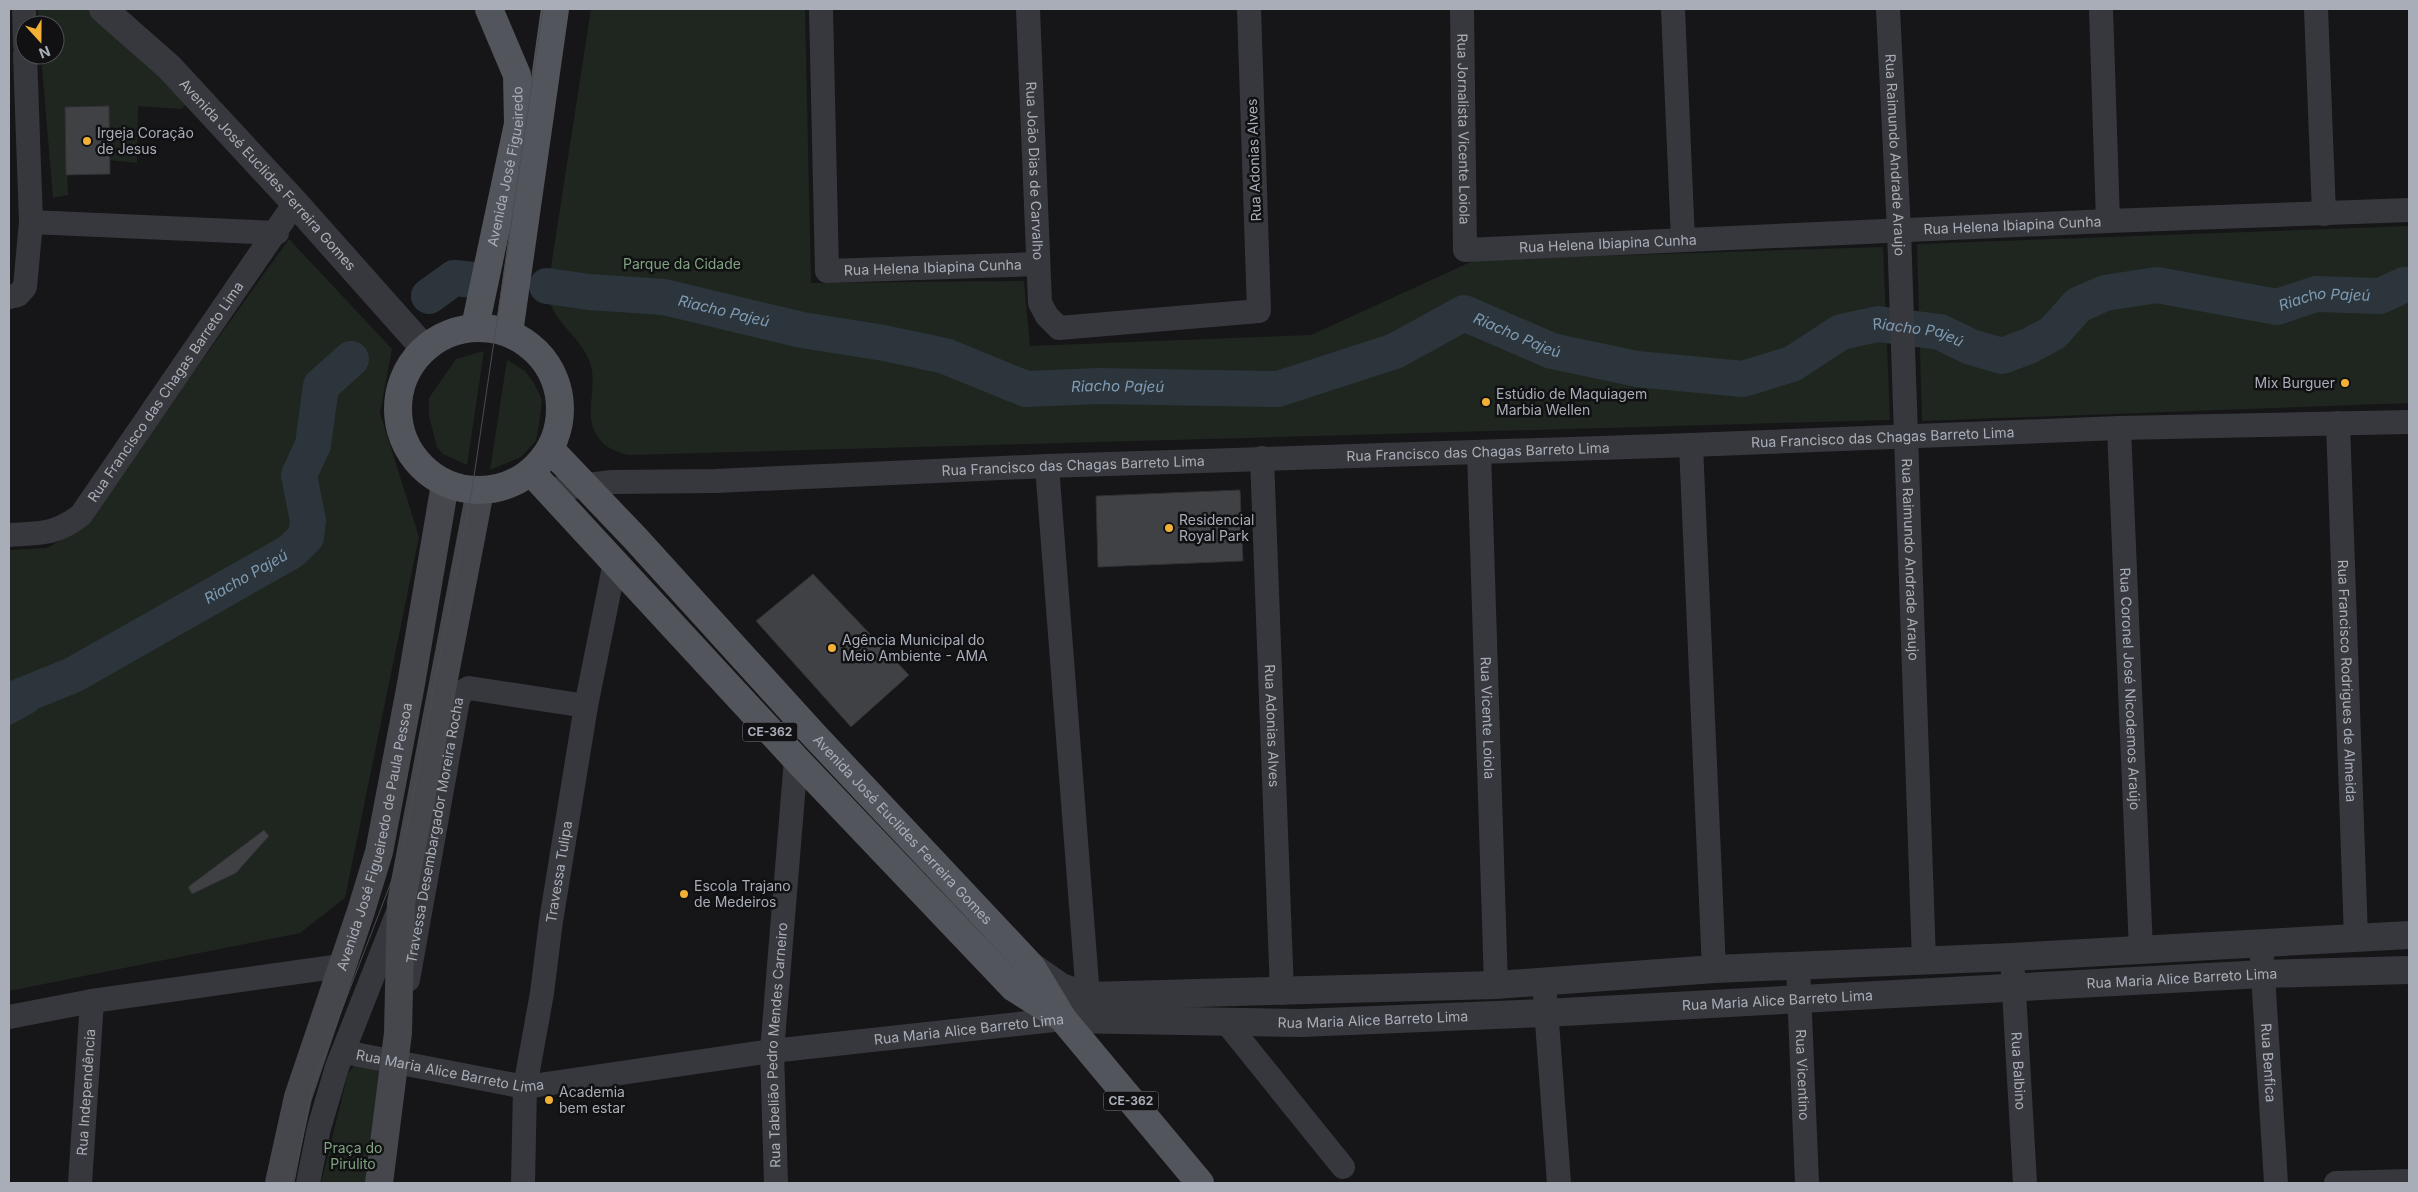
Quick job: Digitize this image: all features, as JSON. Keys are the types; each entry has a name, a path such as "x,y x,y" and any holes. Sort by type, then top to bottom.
{"main road":[{"name":"Avenida José Figueiredo","path":"475,327 518,124 517,75 489,9"},
{"name":"Avenida José Figueiredo","path":"509,333 555,9"},
{"path":"475,327 492,328 509,333 535,350 545,361 556,381 560,412 559,427 540,481 480,491 445,484 422,469 406,447 397,422 398,395 407,369 424,348 448,333 475,327"},
{"name":"Avenida José Euclides Ferreira Gomes","path":"550,449 1031,966 1063,1019 1200,1183"},
{"name":"Avenida José Euclides Ferreira Gomes","path":"540,481 796,759 1014,988 1063,1019"},
{"name":"Avenida José Figueiredo de Paula Pessoa","path":"279,1183 298,1097 361,911 378,852 411,684 445,484"},
{"path":"379,1183 398,1033 401,903 480,491"}],"street":[{"name":"Avenida José Euclides Ferreira Gomes","path":"103,9 169,67 296,203 424,348"},
{"name":"Rua Helena Ibiapina Cunha","path":"821,9 827,271 1038,264"},
{"name":"Rua João Dias de Carvalho","path":"1028,9 1040,303 1047,316 1059,328"},
{"name":"Rua Adonias Alves","path":"1059,328 1259,312 1249,9"},
{"name":"Rua Jornalista Vicente Loiola","path":"1462,9 1465,250"},
{"path":"1673,9 1683,240"},
{"name":"Rua Raimundo Andrade Araujo","path":"1888,9 1899,231 1924,961"},
{"path":"2101,9 2108,221"},
{"path":"2316,9 2324,214"},
{"path":"9,297 18,295 25,287 31,222 25,65"},
{"name":"Rua Francisco das Chagas Barreto Lima","path":"9,535 49,533 65,527 81,515 296,203"},
{"name":"Rua Helena Ibiapina Cunha","path":"1465,250 2108,221 2409,210"},
{"path":"31,222 277,233"},
{"name":"Rua Francisco das Chagas Barreto Lima","path":"540,481 584,484 725,481 1262,458 1691,445 2119,428 2409,422"},
{"name":"Rua Francisco Rodrigues de Almeida","path":"2338,423 2356,938"},
{"name":"Rua Coronel José Nicodemos Araújo","path":"2119,428 2141,950"},
{"path":"1691,445 1714,969"},
{"name":"Rua Vicente Loiola","path":"1478,452 1496,985"},
{"name":"Rua Adonias Alves","path":"1262,458 1282,993"},
{"path":"1047,466 1088,996"},
{"name":"Travessa Tulipa","path":"522,1183 525,1087 542,993 551,921 586,706 615,562"},
{"name":"Travessa Desembargador Moreira Rocha","path":"398,1033 446,759 458,700 462,692 469,688 586,706"},
{"name":"Rua Tabelião Pedro Mendes Carneiro","path":"776,1183 772,1051 796,759"},
{"path":"308,1183 319,1128 344,1052 401,903"},
{"path":"1031,966 1061,987 1088,996 1282,993 1496,985 1714,969 2012,957 2409,935"},
{"name":"Rua Benfica","path":"2261,943 2276,1183"},
{"name":"Rua Balbino","path":"2012,957 2025,1183"},
{"path":"9,1017 92,1002 341,966"},
{"name":"Rua Vicentino","path":"1798,966 1807,1183"},
{"name":"Rua Maria Alice Barreto Lima","path":"344,1052 525,1087 772,1051 1063,1019 1300,1023 1546,1013 1799,997 2014,988 2263,974 2409,970"},
{"path":"1544,982 1559,1183"},
{"path":"1063,1019 1079,1001 1088,996"},
{"name":"Rua Independência","path":"80,1183 92,1002"},
{"path":"1226,1022 1342,1167"},
{"path":"2336,1183 2409,1181"}],"green space":[{"path":"38,9 92,9 126,38 186,104 182,109 138,106 137,163 108,160 109,106 65,107 68,195 53,198 42,65 65,65 65,15 38,15"},
{"name":"Parque da Cidade","path":"591,9 805,9 811,283 1024,281 1030,346 1311,335 1475,260 1883,247 1890,420 628,455 613,450 595,432 591,415 593,378 589,360 585,351 554,312 547,293"},
{"path":"2409,226 2409,403 1922,421 1917,244"},
{"path":"289,239 392,349 380,413 419,537 345,898 300,933 9,991 9,550 47,548 82,528"},
{"path":"484,351 467,465 443,454 437,447 429,416 429,398 456,359"},
{"path":"507,360 525,371 534,383 542,400 539,425 536,441 521,457 490,470"},
{"name":"Praça do Pirulito","path":"356,1064 390,1070 374,1183 321,1183 348,1073"}],"shaded area":[{"path":"26,677 45,686 36,711 9,726 9,683"}],"building":[{"name":"Irgeja Coração de Jesus","path":"109,106 110,174 66,175 65,107"},
{"name":"Residencial Royal Park","path":"1240,490 1243,561 1098,567 1096,496"},
{"name":"Agência Municipal do Meio Ambiente - AMA","path":"813,574 909,675 851,727 756,621"},
{"path":"264,830 269,836 236,873 192,894 188,887"}],"waterway":[{"name":"Riacho Pajeú","path":"429,296 454,278 474,280"},
{"name":"Riacho Pajeú","path":"547,286 589,292 664,297 802,330 884,343 945,356 1026,389 1098,386 1278,389 1395,351 1464,313 1552,351 1637,369 1743,379 1792,364 1841,332 1878,324 1940,332 1971,347 2002,356 2029,346 2053,333 2078,305 2105,293 2157,285 2277,307 2316,294 2380,296 2404,285 2409,285"},
{"name":"Riacho Pajeú","path":"9,701 73,675 290,552 306,537 308,521 299,475 313,445 321,386 351,359"}],"tram line":[{"path":"294,1183 313,1084 402,854 472,490 543,9"}],"place":[{"name":"Irgeja Coração de Jesus","path":"87,141"},
{"name":"Mix Burguer","path":"2345,383"},
{"name":"Estúdio de Maquiagem Marbia Wellen","path":"1486,402"},
{"name":"Residencial Royal Park","path":"1169,528"},
{"name":"Agência Municipal do Meio Ambiente - AMA","path":"832,648"},
{"name":"Escola Trajano de Medeiros","path":"684,894"},
{"name":"Academia bem estar","path":"549,1100"}]}
